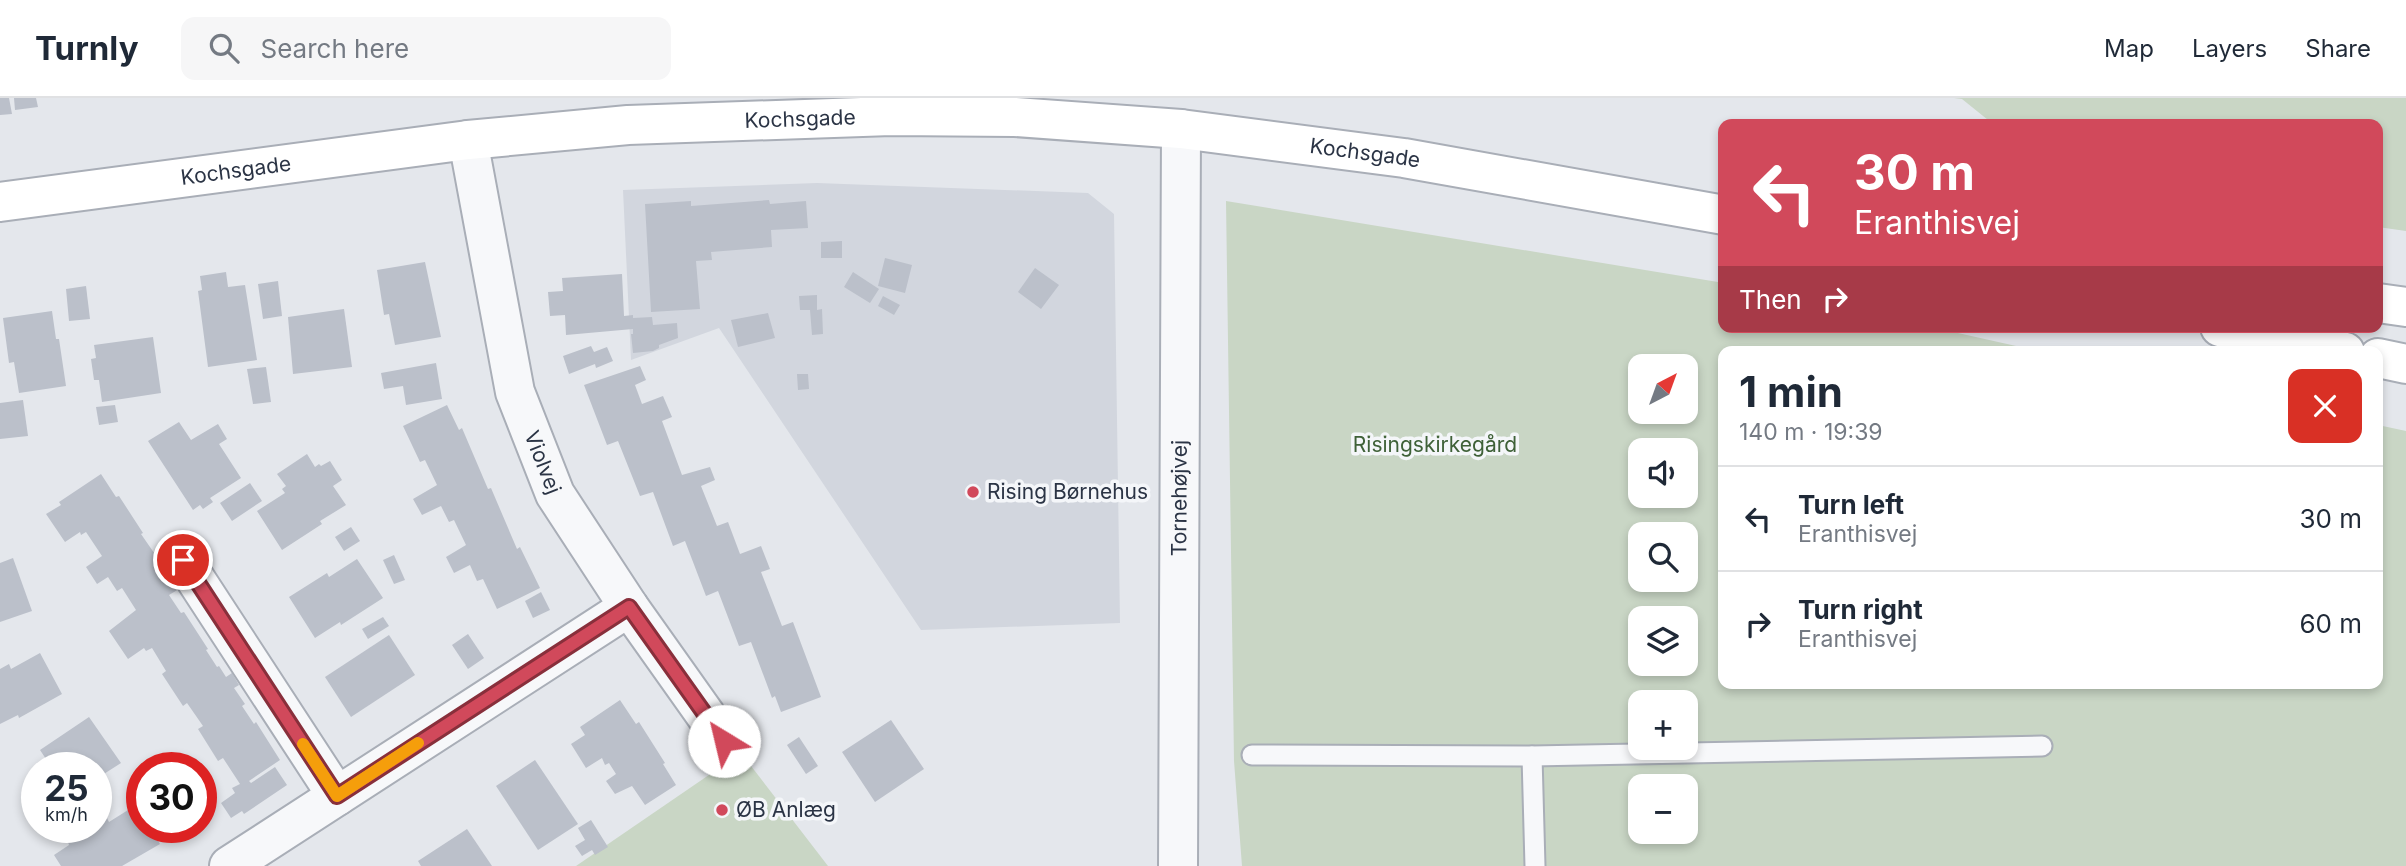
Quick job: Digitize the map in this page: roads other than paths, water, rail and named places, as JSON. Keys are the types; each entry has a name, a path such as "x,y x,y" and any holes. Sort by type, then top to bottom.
{"street":[{"name":"Kochsgade","path":"0,202 468,140 628,125 891,116 1181,114 1404,158 1718,214"},
{"name":"Tornehøjvej","path":"1178,866 1181,114"},
{"name":"Violvej","path":"468,140 515,392 555,495 629,607 724,741"},
{"path":"2383,304 2406,307"},
{"path":"2250,333 2315,346"},
{"path":"2383,359 2406,364"},
{"path":"183,560 337,796"},
{"path":"229,866 629,607"}],"lane":[{"path":"1252,755 1532,756 2042,746"},
{"path":"1532,756 1535,866"}],"place":[{"name":"Rising Børnehus","path":"973,492"},
{"name":"ØB Anlæg","path":"722,810"}],"park label":[{"name":"Risingskirkegård","path":"1435,445"}]}
